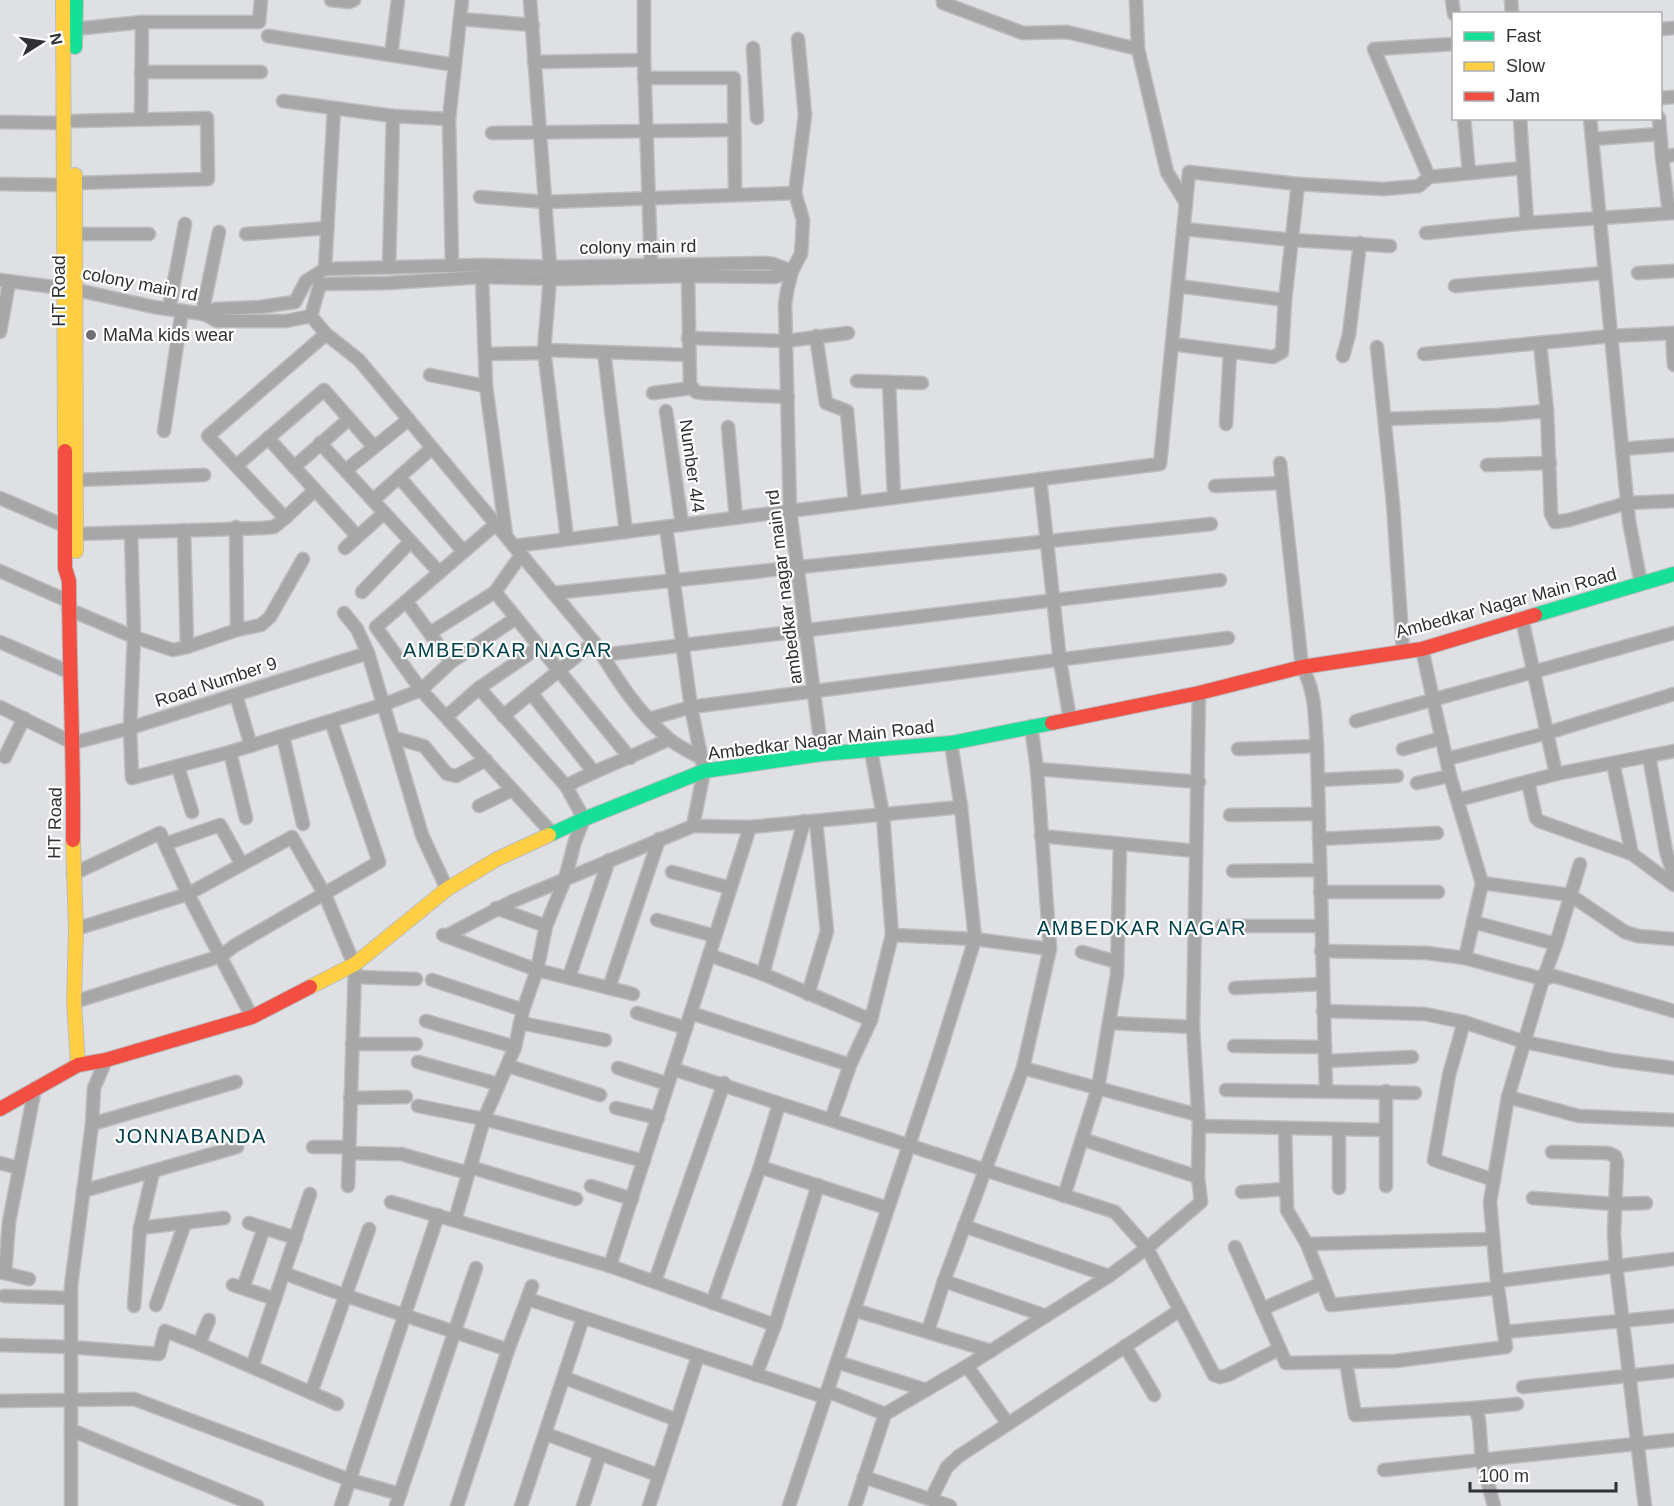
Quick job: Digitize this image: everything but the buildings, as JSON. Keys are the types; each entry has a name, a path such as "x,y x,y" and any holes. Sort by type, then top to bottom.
{"street":[{"name":"HT Road","path":"63,0 70,184 70,530"},
{"name":"HT Road","path":"69,122 76,0"},
{"path":"75,29 142,22 259,22 261,0"},
{"path":"331,0 349,2 354,0"},
{"path":"391,55 398,0"},
{"path":"452,266 449,119 462,0"},
{"path":"530,0 546,202 555,273 544,351 567,538"},
{"path":"644,0 647,198 651,265"},
{"path":"943,0 943,3 1023,33 1067,32 1138,49"},
{"path":"1136,0 1138,49 1167,172 1186,203"},
{"path":"460,19 533,25"},
{"path":"141,119 142,22"},
{"path":"268,36 455,64"},
{"path":"480,197 546,202 795,193 805,115 798,39"},
{"path":"1429,177 1374,49 1452,44"},
{"path":"753,48 757,118"},
{"path":"534,63 644,60"},
{"path":"141,72 261,72"},
{"path":"644,78 754,77"},
{"path":"734,78 735,194"},
{"path":"283,101 393,116 449,119"},
{"path":"334,108 325,269 306,281 296,302 326,334 359,360 594,642 622,688 649,719 669,740 702,764"},
{"path":"389,267 393,116"},
{"path":"0,122 207,118 208,179 0,184"},
{"path":"1464,120 1469,173"},
{"path":"1520,120 1527,223"},
{"path":"1590,120 1627,503 1641,584"},
{"path":"1426,233 1671,213 1668,156 1660,134 1659,120"},
{"path":"492,133 734,130"},
{"path":"1592,139 1660,134"},
{"path":"514,546 1161,464 1189,172 1298,184 1383,189 1419,186 1429,177 1524,168"},
{"name":"HT Road","path":"70,184 76,234 70,289 77,480 65,568 69,581 73,874 76,929 74,1002 78,1065"},
{"path":"1172,344 1273,357 1282,352 1285,300 1298,184"},
{"name":"ambedkar nagar main rd","path":"795,193 802,220 802,240 801,254 792,272 786,298 790,511 822,754"},
{"path":"169,309 185,224"},
{"path":"246,234 327,228"},
{"path":"1184,229 1292,240 1390,246"},
{"path":"219,232 203,314 217,321 286,321 307,316"},
{"path":"76,234 149,234"},
{"path":"1343,356 1349,335 1360,243"},
{"name":"colony main rd","path":"325,269 482,265 555,273 651,265 775,277 792,272"},
{"path":"404,267 404,282"},
{"path":"686,269 692,388"},
{"name":"colony main rd","path":"307,316 320,284 686,269"},
{"path":"1638,273 1674,271"},
{"path":"1455,286 1604,273"},
{"path":"430,633 495,592 514,546 486,386 482,277"},
{"path":"0,332 5,281"},
{"name":"colony main rd","path":"5,281 70,289 203,314 216,309 260,307 296,302"},
{"path":"1178,286 1285,300"},
{"path":"164,431 182,311"},
{"path":"688,338 786,341 848,333"},
{"path":"1424,354 1611,336 1673,333 1674,365"},
{"path":"285,518 208,436 326,334"},
{"path":"816,336 826,403 847,411 855,503"},
{"path":"1540,343 1547,411 1551,514 1555,522 1627,503 1674,501"},
{"path":"1377,347 1385,419 1402,651"},
{"path":"485,354 544,351 689,355"},
{"path":"604,352 626,532"},
{"path":"1226,424 1230,352"},
{"path":"430,375 486,386"},
{"path":"857,381 922,383"},
{"path":"889,382 894,497"},
{"path":"653,393 692,388 701,393 788,397"},
{"path":"237,465 324,390 374,447"},
{"name":"Number 4/4","path":"666,411 682,525"},
{"path":"1385,419 1547,411"},
{"path":"294,467 349,419"},
{"path":"346,470 408,420"},
{"path":"728,427 736,518"},
{"path":"268,438 357,536"},
{"path":"320,443 439,572"},
{"path":"1622,449 1674,445"},
{"path":"373,500 432,448"},
{"path":"1280,463 1302,667 1310,680 1317,746 1326,1090"},
{"path":"1487,465 1550,463"},
{"path":"77,480 204,476"},
{"path":"399,477 463,551"},
{"path":"1040,479 1060,661 1070,719"},
{"path":"1215,486 1282,483"},
{"path":"0,498 70,530 131,533 274,527 315,490"},
{"path":"345,548 384,513"},
{"path":"496,524 376,627 421,690 553,834"},
{"path":"553,593 1211,524"},
{"path":"236,527 237,630"},
{"path":"666,527 681,645 702,764 693,826"},
{"path":"184,530 187,647"},
{"path":"131,533 134,637 130,728 132,778 251,746 385,704 421,690 451,662 516,618"},
{"path":"362,592 410,542"},
{"path":"0,571 134,637 173,650 261,625 270,617 303,559"},
{"name":"Ambedkar Nagar Main Road","path":"0,1109 78,1065 106,1060 252,1017 355,970 447,889 497,859 702,764 951,743 1200,693 1302,667 1422,649 1674,574"},
{"path":"602,655 1220,580"},
{"path":"495,592 630,758"},
{"path":"406,602 451,662"},
{"path":"344,613 357,628 368,653 422,835 447,889"},
{"path":"1522,619 1556,774"},
{"path":"1356,721 1674,633"},
{"path":"649,719 691,707 1228,638"},
{"path":"0,642 69,672"},
{"path":"503,716 594,642"},
{"path":"447,716 479,688 539,647"},
{"path":"1422,649 1450,776 1482,883 1465,958"},
{"name":"Road Number 9","path":"73,743 130,728 368,653"},
{"path":"455,1220 484,1119 515,1047 523,1010 537,970 546,926 565,879 584,819 566,786 479,688"},
{"path":"531,693 593,771"},
{"path":"855,1506 885,1414 968,1366 1109,1276 1147,1248 1201,1202 1198,1177 1198,1121 1193,1027 1200,693"},
{"path":"1447,759 1547,733 1674,694"},
{"path":"236,695 251,746"},
{"path":"0,707 73,743"},
{"path":"5,757 24,718"},
{"path":"74,1002 221,956 234,946 379,862 331,721"},
{"path":"928,1331 984,1170 1023,1068 1050,949 1037,769 1031,726"},
{"path":"283,736 303,824"},
{"path":"394,738 424,746 447,774 452,776 486,760"},
{"path":"1403,749 1442,738"},
{"path":"566,786 593,771 630,758 669,740"},
{"path":"789,1506 937,1061 975,939 961,807 951,743"},
{"path":"1238,749 1317,746"},
{"path":"831,1120 850,1065 871,1020 892,936 883,815 872,751"},
{"path":"1458,800 1556,774 1674,751"},
{"path":"230,752 246,818"},
{"path":"1649,756 1666,850 1674,877"},
{"path":"1613,763 1632,854"},
{"path":"178,767 192,812"},
{"path":"1037,769 1199,782"},
{"path":"1318,780 1397,776"},
{"path":"1417,783 1450,776"},
{"path":"1528,782 1536,818 1539,821 1632,854 1674,885"},
{"path":"479,806 513,790"},
{"path":"633,994 537,970 442,935 496,908 693,826 750,827 961,807"},
{"path":"1230,815 1318,814"},
{"path":"763,974 810,821"},
{"path":"808,994 828,931 810,821"},
{"path":"165,844 220,825 241,864"},
{"path":"610,1266 750,827"},
{"path":"73,874 160,833 188,894 252,1017"},
{"path":"1319,839 1437,833"},
{"path":"1041,836 1196,851"},
{"path":"76,929 188,894 292,837 325,895 355,970 348,1186"},
{"path":"609,988 659,839"},
{"path":"1064,1196 1098,1088 1117,975 1120,844"},
{"path":"569,977 609,860"},
{"path":"1235,1247 1286,1363 1395,1361 1506,1347 1497,1285 1490,1202 1508,1097 1580,864"},
{"path":"1233,871 1319,870"},
{"path":"672,872 730,888"},
{"path":"1482,883 1570,895 1625,932 1638,936 1674,939"},
{"path":"1320,892 1438,892"},
{"path":"496,908 546,926"},
{"path":"657,920 715,936"},
{"path":"1473,922 1556,944"},
{"path":"1222,926 1321,926"},
{"path":"892,936 975,939 1050,949"},
{"path":"1322,951 1427,953 1465,958 1543,979 1554,976 1674,1011"},
{"path":"1082,952 1117,962"},
{"path":"709,955 763,974 871,1020"},
{"path":"355,970 416,979"},
{"path":"432,980 523,1010"},
{"path":"1235,988 1323,984"},
{"path":"1323,1011 1418,1013 1464,1023 1525,1042 1612,1060 1674,1068"},
{"path":"637,1013 686,1028"},
{"path":"691,1013 850,1065"},
{"path":"426,1021 515,1047"},
{"path":"521,1023 605,1040"},
{"path":"1109,1023 1193,1027"},
{"path":"1464,1023 1449,1075 1434,1160 1494,1180"},
{"path":"352,1044 416,1044"},
{"path":"1234,1046 1324,1047"},
{"path":"1325,1061 1412,1057"},
{"path":"71,1506 71,1298 92,1125 94,1088 106,1060"},
{"path":"418,1062 498,1084"},
{"path":"508,1066 600,1095"},
{"path":"618,1068 668,1084"},
{"path":"1023,1068 1098,1088 1198,1121 1285,1128 1386,1130"},
{"path":"673,1069 724,1083 779,1104 1115,1212 1147,1248 1214,1375 1227,1376 1279,1349"},
{"path":"92,1125 236,1082"},
{"path":"655,1281 724,1083"},
{"path":"29,1279 2,1273 5,1221 19,1168 35,1088"},
{"path":"1226,1090 1415,1093"},
{"path":"1386,1091 1386,1186"},
{"path":"350,1098 406,1097"},
{"path":"1508,1097 1579,1116 1674,1120"},
{"path":"712,1303 760,1167 779,1104"},
{"path":"418,1106 484,1119 644,1161"},
{"path":"616,1108 658,1118"},
{"path":"1285,1128 1287,1210 1307,1244 1331,1305 1497,1285 1674,1259"},
{"path":"1338,1129 1339,1188"},
{"path":"1082,1139 1198,1177"},
{"path":"83,1191 237,1147"},
{"path":"313,1147 398,1154 469,1170 576,1199"},
{"path":"1552,1152 1608,1153 1615,1156 1617,1162 1614,1204 1616,1266 1645,1506"},
{"path":"0,1163 19,1168"},
{"path":"760,1167 887,1208"},
{"path":"134,1306 140,1228 153,1172"},
{"path":"756,1375 775,1325 818,1185"},
{"path":"591,1186 632,1199"},
{"path":"1242,1192 1285,1189"},
{"path":"252,1368 310,1194"},
{"path":"1533,1198 1614,1204 1646,1203"},
{"path":"391,1202 610,1266 775,1325"},
{"path":"341,1506 438,1215"},
{"path":"140,1228 224,1218"},
{"path":"156,1305 185,1222"},
{"path":"249,1223 296,1238"},
{"path":"964,1226 1109,1276"},
{"path":"264,1228 238,1286 275,1299"},
{"path":"311,1394 369,1229"},
{"path":"1307,1244 1492,1239"},
{"path":"0,1401 134,1399 398,1500 476,1268"},
{"path":"284,1273 345,1297 405,1314 508,1350"},
{"path":"944,1281 1046,1316"},
{"path":"1262,1309 1322,1283"},
{"path":"457,1506 508,1350 532,1286"},
{"path":"4,1296 71,1298"},
{"path":"528,1299 756,1375 885,1414"},
{"path":"854,1310 991,1351"},
{"path":"924,1500 953,1462 1180,1310"},
{"path":"1504,1332 1674,1316"},
{"path":"522,1506 583,1318"},
{"path":"199,1344 209,1320"},
{"path":"0,1345 70,1347 159,1354 165,1331 337,1404"},
{"path":"1125,1346 1154,1395"},
{"path":"649,1506 699,1356"},
{"path":"837,1362 926,1390"},
{"path":"1346,1362 1355,1415 1517,1404"},
{"path":"968,1366 1008,1424"},
{"path":"1523,1387 1674,1371"},
{"path":"565,1377 677,1420"},
{"path":"1475,1408 1479,1420 1482,1461 1494,1506"},
{"path":"71,1430 257,1506"},
{"path":"546,1434 658,1475"},
{"path":"1384,1470 1674,1440"},
{"path":"583,1506 600,1454"},
{"path":"864,1477 924,1500 950,1506"}],"traffic: fast":[{"path":"75,47 76,0"},
{"path":"1535,615 1674,574"},
{"path":"549,835 704,771 822,754 951,743 1052,723"}],"traffic: slow":[{"path":"63,0 65,451"},
{"path":"75,175 76,551"},
{"path":"310,987 355,964 447,889 497,859 549,835"},
{"path":"73,840 76,929 74,1002 78,1065"}],"traffic: jam":[{"path":"65,451 65,568 69,581 73,840"},
{"path":"1052,723 1199,693 1302,667 1422,649 1535,615"},
{"path":"0,1109 78,1065 106,1060 252,1017 310,987"}],"place":[{"name":"MaMa kids wear","path":"91,335"}],"district":[{"name":"AMBEDKAR NAGAR","path":"508,650"},
{"name":"AMBEDKAR NAGAR","path":"1142,928"},
{"name":"JONNABANDA","path":"191,1136"}]}
